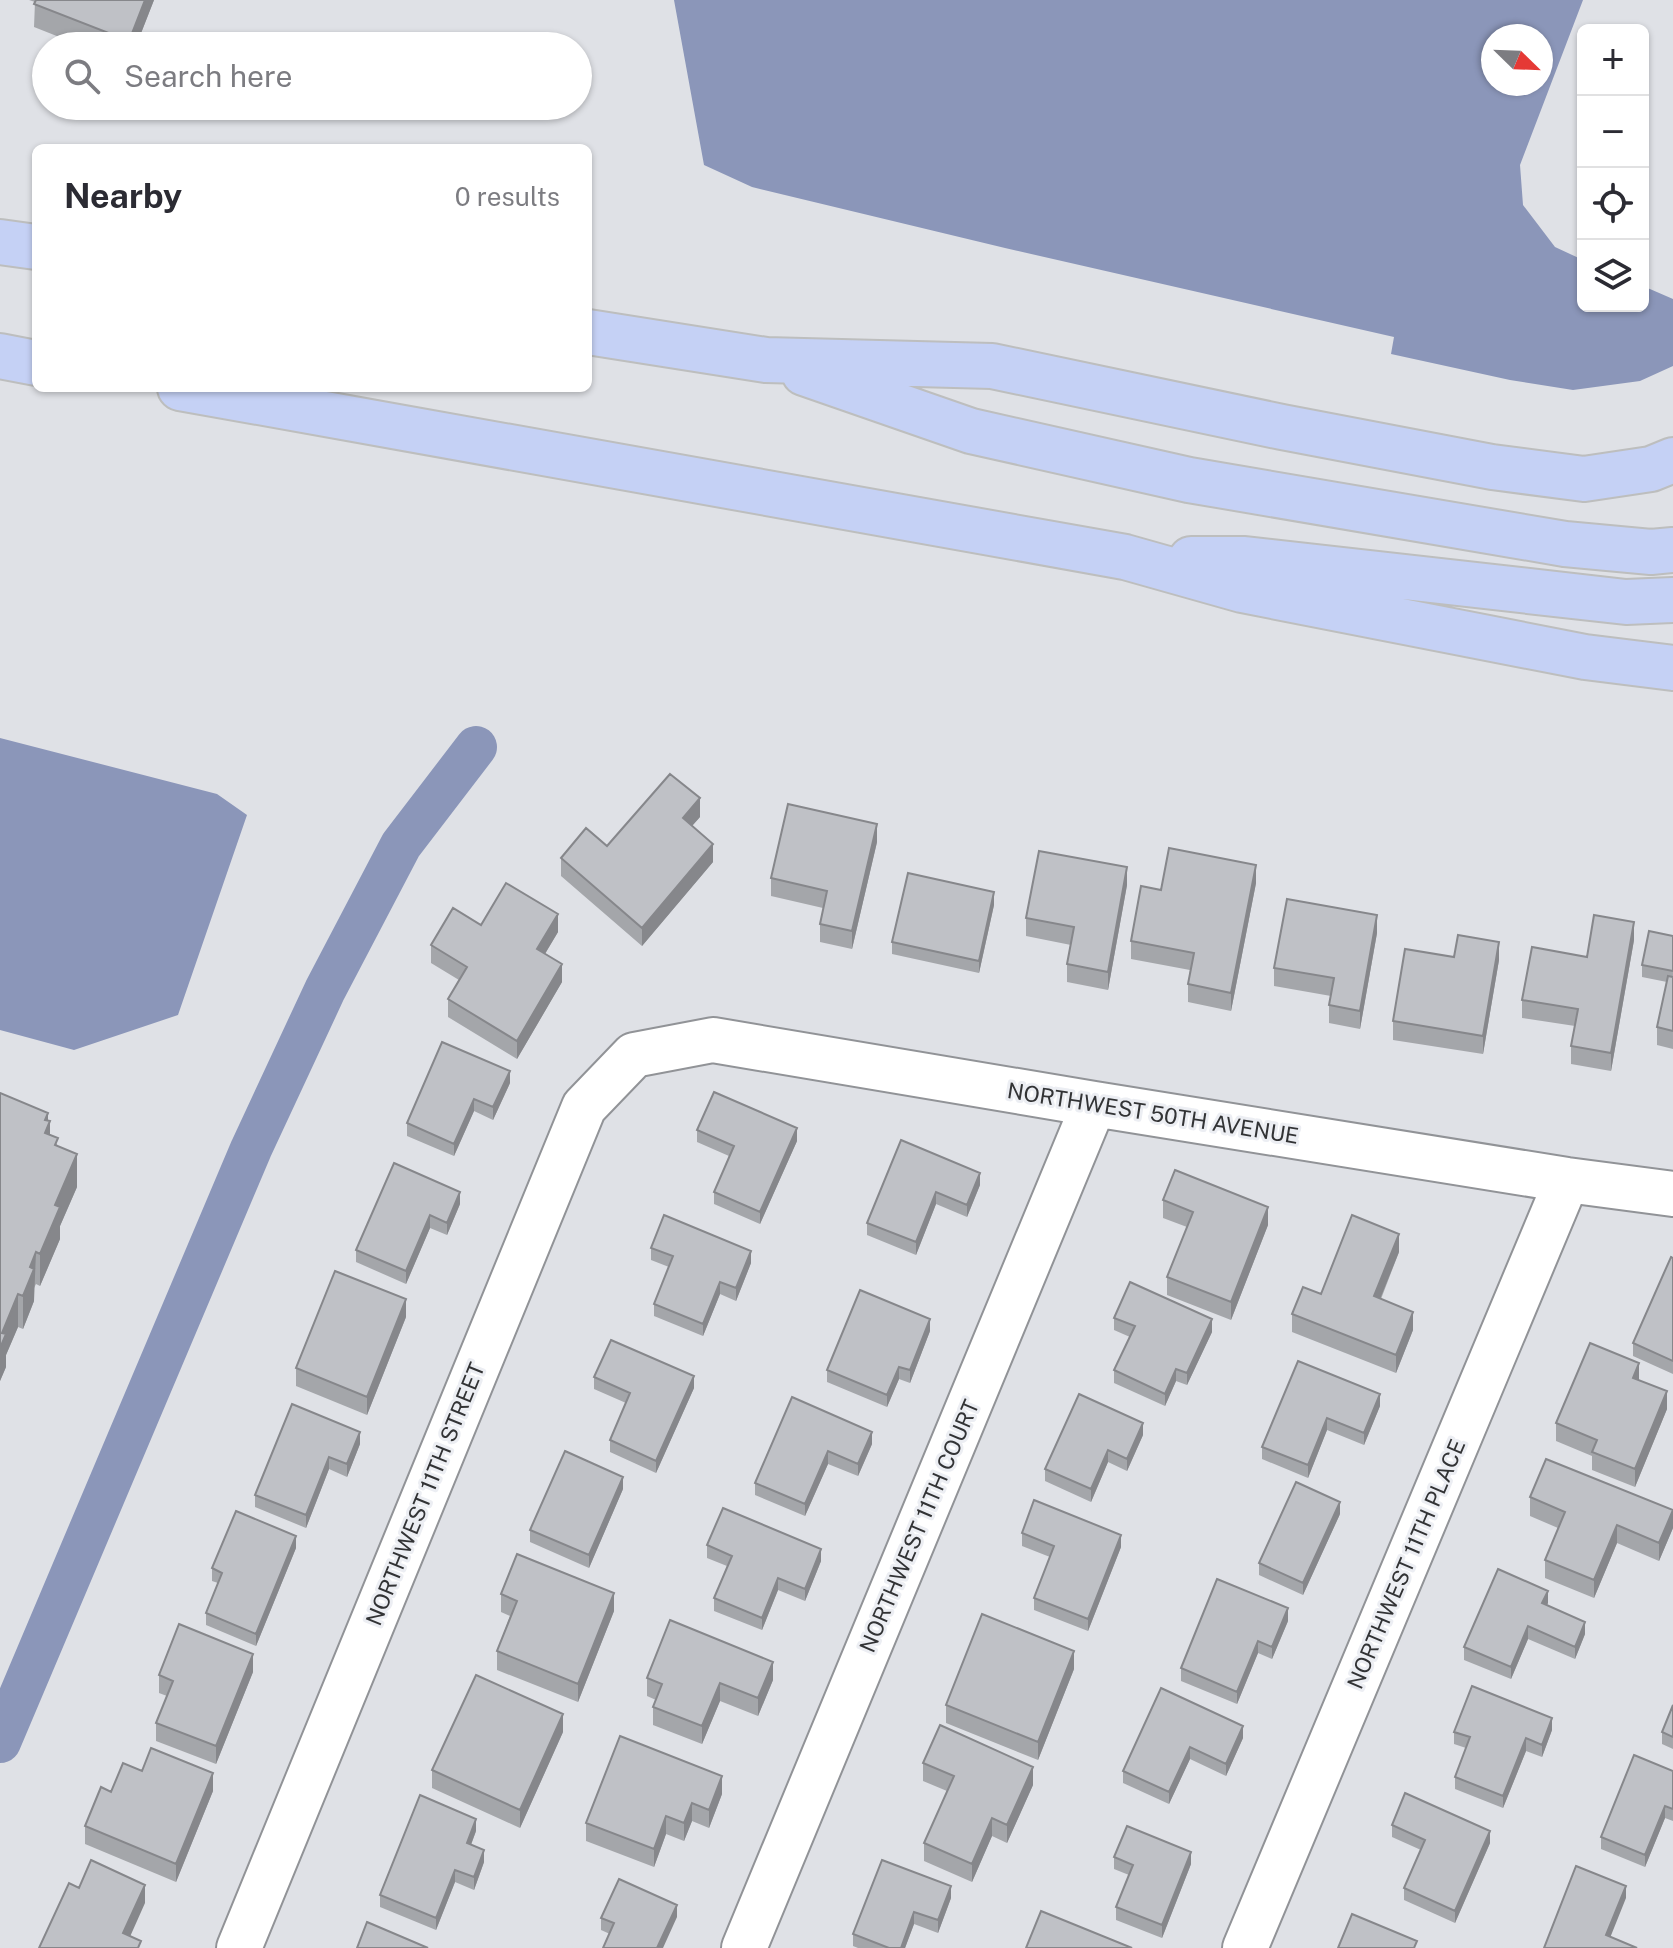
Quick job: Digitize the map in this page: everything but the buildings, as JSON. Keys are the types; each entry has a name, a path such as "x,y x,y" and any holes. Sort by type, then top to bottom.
{"highway":[{"path":"0,242 32,246"},
{"path":"592,333 766,360 992,366 1327,436 1492,467 1584,479 1651,469 1673,460"},
{"path":"0,356 32,362"},
{"path":"766,360 971,431 1189,480 1565,544 1651,552 1673,550"},
{"path":"202,392 1125,557 1242,590 1585,657 1673,668"},
{"path":"1125,557 1245,559 1626,602 1673,600"}],"street":[{"name":"NORTHWEST 50TH AVENUE","path":"634,1055 713,1040 1567,1180 1673,1194"},
{"name":"NORTHWEST 11TH STREET","path":"239,1948 584,1107 634,1055"},
{"name":"NORTHWEST 11TH COURT","path":"744,1948 1094,1104"},
{"name":"NORTHWEST 11TH PLACE","path":"1245,1948 1567,1180"}],"water":[{"path":"674,0 1583,0 1553,79 1553,24 1481,24 1481,96 1546,96 1520,165 1523,205 1555,247 1577,257 1577,312 1649,312 1649,289 1673,299 1673,366 1640,381 1573,390 1510,380 1391,354 1394,337 752,187 704,165"},
{"path":"0,738 217,794 247,815 178,1015 74,1050 0,1030"}],"waterway":[{"path":"0,1742 251,1149 325,990 401,845 476,747"}]}
